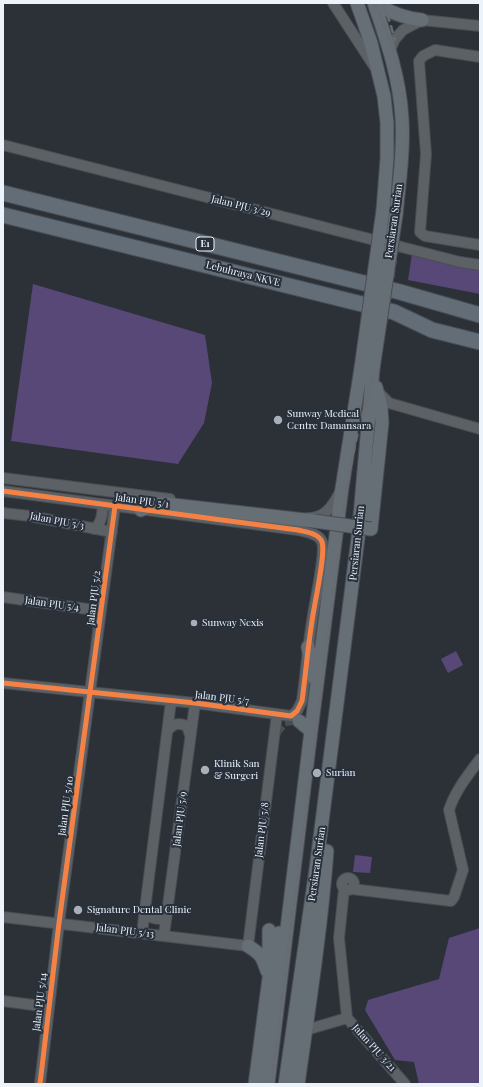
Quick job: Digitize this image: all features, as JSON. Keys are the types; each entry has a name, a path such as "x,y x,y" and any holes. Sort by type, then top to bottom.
{"highway":[{"name":"Lebuhraya NKVE","path":"3,194 399,292 480,315"},
{"name":"Lebuhraya NKVE","path":"3,215 394,312 432,330 480,342"}],"main road":[{"name":"Persiaran Surian","path":"285,1084 315,876 358,538 369,371 387,158 387,123 384,96 371,43 357,3"},
{"path":"366,3 375,26 388,45"},
{"name":"Persiaran Surian","path":"316,689 342,488 369,371 396,215 402,151 402,119 398,89 388,45 374,3"},
{"path":"377,3 384,9 397,15 422,20"},
{"path":"141,510 152,504 165,504 285,517 371,529 382,423 377,391 369,371"},
{"path":"268,1084 316,689 308,647"},
{"path":"296,721 311,731"},
{"path":"255,1084 269,978 279,934 297,789 302,767 309,750"},
{"name":"Persiaran Surian","path":"298,1084 313,982 325,882 330,801 329,770"},
{"path":"269,978 270,930"},
{"path":"248,946 260,953 269,978"}],"street":[{"path":"333,3 378,72"},
{"path":"388,45 403,30 422,20 480,26"},
{"path":"480,57 435,50 423,56 419,61 426,154 420,232 425,236 480,246"},
{"name":"Jalan PJU 3/29","path":"3,145 460,262 480,265"},
{"path":"377,391 388,403 480,429"},
{"name":"Jalan PJU 5/1","path":"3,478 108,490 312,518"},
{"path":"312,518 327,512 342,488"},
{"name":"Jalan PJU 5/1","path":"3,491 298,530 308,533"},
{"path":"94,529 101,521 103,505"},
{"name":"Jalan PJU 5/2","path":"91,692 115,506"},
{"name":"Jalan PJU 5/3","path":"3,513 30,516 112,532"},
{"path":"308,533 315,532 319,526 317,520 312,518"},
{"name":"Jalan PJU 5/7","path":"3,683 195,703 291,716 297,710 302,701 308,647 323,555 323,542 320,538 308,533"},
{"name":"Jalan PJU 5/4","path":"3,597 101,611"},
{"name":"Jalan PJU 5/10","path":"59,923 91,692"},
{"path":"142,933 171,701"},
{"name":"Jalan PJU 5/9","path":"164,935 195,703"},
{"name":"Jalan PJU 5/8","path":"248,946 277,714"},
{"path":"168,730 174,724 181,723 187,726 190,735"},
{"name":"Jalan PJU 3/21","path":"405,1084 347,1018 339,938 348,889 451,901 464,870 449,810 457,791 480,758"},
{"path":"145,910 150,918 155,919 161,919 167,912"},
{"name":"Jalan PJU 5/13","path":"3,917 248,946"},
{"name":"Jalan PJU 5/14","path":"40,1084 59,923"},
{"path":"3,1002 49,1008"},
{"path":"306,1030 347,1018"}],"shaded area":[{"path":"412,254 480,270 480,294 408,280"},
{"path":"33,284 205,335 212,383 204,423 178,464 11,441"},
{"path":"456,651 463,665 448,673 441,659"},
{"path":"355,855 372,857 370,873 353,872"},
{"path":"480,928 480,1084 419,1084 414,1062 395,1060 365,1010 368,1000 439,979 449,938"}],"tunnel":[{"path":"275,733 285,721 294,720"}],"railway":[{"path":"271,1084 347,487 362,416 376,370 386,324 393,278 407,154 405,108 401,81 394,54 375,3"},
{"path":"382,3 390,22 395,41"}],"cycle path":[{"path":"3,491 298,530 312,533 318,537 322,542 323,547 323,556 311,626 302,701 297,711 291,716 195,703 3,683"},
{"path":"40,1084 59,923 115,506"}],"place":[{"name":"Sunway Medical Centre Damansara","path":"278,420"},
{"name":"Sunway Nexis","path":"194,623"},
{"name":"Klinik San & Surgeri","path":"205,770"},
{"name":"Surian","path":"317,773"},
{"name":"Signature Dental Clinic","path":"78,910"}]}
